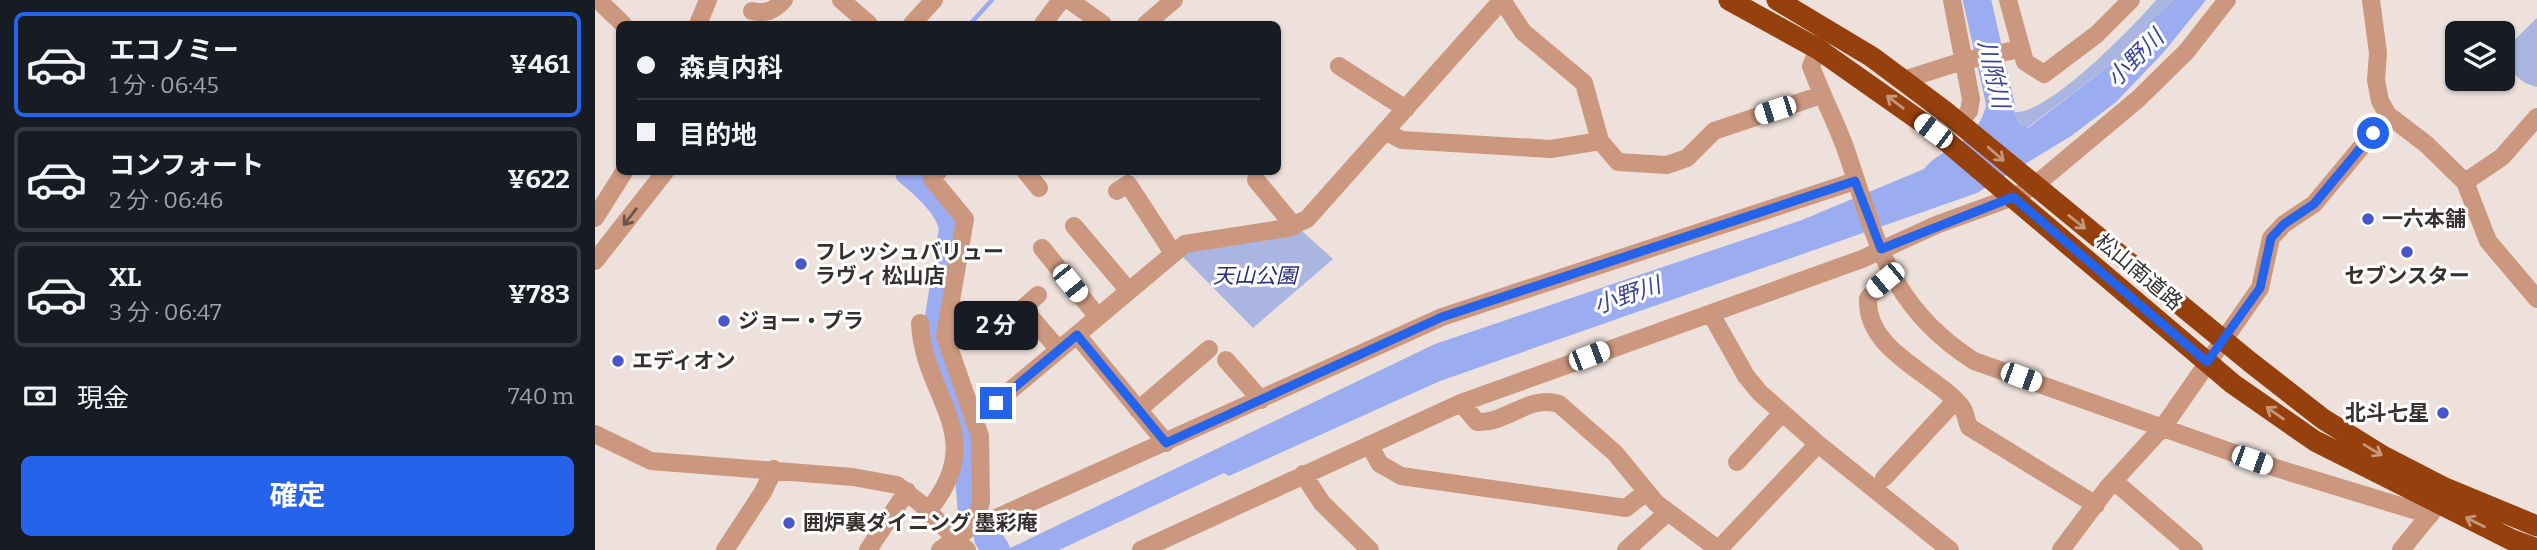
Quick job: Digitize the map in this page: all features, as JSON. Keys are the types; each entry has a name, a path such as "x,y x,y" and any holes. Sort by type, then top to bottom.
{"highway":[{"name":"松山南道路","path":"1729,0 1818,48 1949,143 2207,362 2315,441 2537,550"},
{"name":"松山南道路","path":"1777,0 1828,28 1903,80 2323,419 2381,455 2438,502 2537,526"}],"street":[{"path":"598,0 620,21"},
{"path":"699,21 708,0"},
{"path":"751,12 764,13 774,10 784,0"},
{"path":"841,0 866,21"},
{"path":"915,21 933,0"},
{"path":"1150,21 1174,0"},
{"path":"974,421 1185,244 1199,239 1294,226 1320,208 1502,0 1523,32 1584,83 1594,110 1600,141 1618,162 1667,165 1687,158 1714,131 1821,95"},
{"path":"1952,0 1971,99 1963,127"},
{"path":"2008,0 2015,50 2025,62 2044,74 2097,34 2131,0"},
{"path":"1141,550 1461,403 1862,259 1879,245 2008,193 2029,182 2138,99 2186,52 2227,0"},
{"path":"2371,0 2378,53 2376,80 2380,101 2388,115 2427,144 2465,183 2488,241 2537,299"},
{"path":"1045,21 1058,2 1097,21"},
{"path":"1828,28 1811,66 1848,155 1879,245 1892,274 1925,324 1974,361 2364,498 2438,502"},
{"path":"1903,80 1965,60 2015,50"},
{"path":"1339,66 1406,108"},
{"path":"2061,550 2114,481 2163,427 2260,288 2271,238 2284,224 2314,204 2388,115"},
{"path":"2465,183 2502,157 2537,117"},
{"path":"1386,132 1402,141 1516,148 1551,149 1600,141"},
{"path":"595,218 622,175"},
{"path":"595,261 663,175"},
{"path":"935,175 932,179 965,219 945,336 980,436 981,502 975,524 961,543 940,550"},
{"path":"1028,175 1039,188"},
{"path":"1256,180 1294,226"},
{"path":"1117,191 1128,184 1173,253"},
{"path":"975,524 996,518 1166,443 1442,317 1857,185"},
{"path":"1074,226 1129,291"},
{"path":"1042,248 1098,317"},
{"path":"1892,274 1868,298 1876,327 1892,349 1955,401 1965,411 1969,427 1974,431 2096,505"},
{"path":"1038,295 1023,308 1059,350"},
{"path":"1711,314 1751,384 1818,444 1950,550"},
{"path":"920,323 921,337 946,404 955,449 953,470 946,490 928,511"},
{"path":"1077,335 1166,443"},
{"path":"1138,410 1209,349"},
{"path":"1226,360 1261,400"},
{"path":"1461,403 1477,422 1488,422 1534,402 1549,400 1559,404 1615,453 1646,492 1710,548 1818,444"},
{"path":"1884,478 1955,401"},
{"path":"1738,462 1782,413"},
{"path":"595,434 651,461 774,469 879,480 907,491 961,543"},
{"path":"1369,445 1380,464 1401,476 1626,508 1646,492"},
{"path":"725,550 763,492 774,469"},
{"path":"1303,474 1322,503 1370,550"},
{"path":"2114,481 2194,550"},
{"path":"868,550 907,491"},
{"path":"2401,550 2438,502"},
{"path":"1626,550 1668,512"}],"green space":[{"path":"2156,0 2174,0 2151,20 2122,56 2027,128 2020,124 2014,112 2029,109 2047,100 2068,85 2110,48"},
{"path":"2537,18 2537,87 2525,83 2515,75 2515,39"},
{"name":"天山公園","path":"1301,230 1333,259 1253,328 1181,255 1183,251"}],"water":[{"name":"小野川","path":"2174,0 2206,0 2163,53 2116,102 2071,136 1977,193 1440,381 1229,476 1224,473 1059,550 1006,550 1435,344 1802,220 1924,169 1934,159 1964,140 1978,125 1985,108 1992,69 2020,124 2028,128 2122,56 2151,20"}],"waterway":[{"path":"973,21 992,0"},
{"name":"川附川","path":"1977,0 2001,107"},
{"path":"912,175 942,205 953,229 935,342 966,437 972,514"},
{"path":"988,538 996,550"}],"place":[{"name":"一六本舗","path":"2368,219"},
{"name":"セブンスター","path":"2407,252"},
{"name":"フレッシュバリュー ラヴィ 松山店","path":"801,264"},
{"name":"ジョー・プラ","path":"724,321"},
{"name":"エディオン","path":"618,361"},
{"name":"北斗七星","path":"2443,413"},
{"name":"囲炉裏ダイニング 墨彩庵","path":"789,523"}],"route":[{"path":"996,403 1077,335 1166,443 1442,317 1855,181 1881,249 1936,225 2013,197 2207,362 2260,288 2266,271 2266,252 2271,238 2284,224 2314,204 2373,133"}]}
